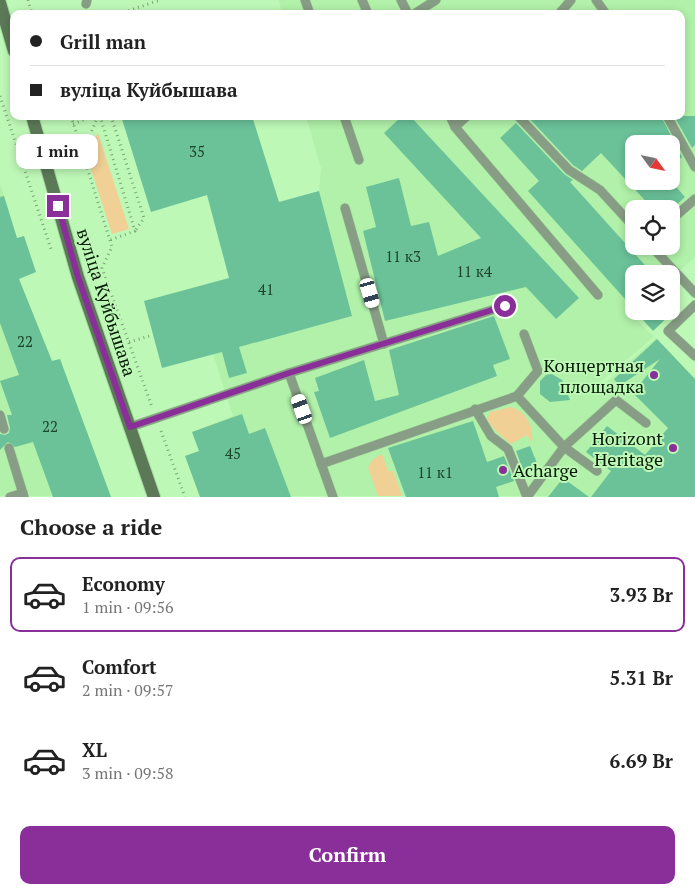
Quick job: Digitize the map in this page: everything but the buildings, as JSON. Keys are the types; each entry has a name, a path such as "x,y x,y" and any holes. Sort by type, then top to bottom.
{"main road":[{"path":"0,3 10,37"},
{"name":"вуліца Куйбышава","path":"33,120 78,277 154,496"}],"lane":[{"path":"420,10 436,0"},
{"path":"562,10 571,0"},
{"path":"345,120 359,160"},
{"path":"452,120 455,127 598,295"},
{"path":"455,127 463,120"},
{"path":"522,120 568,170 600,190 625,217"},
{"path":"669,120 695,167"},
{"path":"680,212 695,199"},
{"path":"345,208 384,344"},
{"path":"659,255 695,294"},
{"path":"695,305 668,331 695,356"},
{"path":"130,427 155,416 505,306"},
{"path":"321,464 517,396 538,371 524,334"},
{"path":"289,373 333,496"},
{"path":"517,396 564,447 597,471"},
{"path":"527,496 564,447 616,400 646,423"},
{"path":"475,409 490,436 508,449 527,496"},
{"path":"0,415 4,429"},
{"path":"9,448 23,495 10,496"}],"path":[{"path":"131,10 160,0"},
{"path":"72,120 112,246 102,268 185,496"},
{"path":"73,124 84,120"},
{"path":"82,154 97,120"},
{"path":"100,120 135,232"},
{"path":"110,240 135,232 144,218 112,120"},
{"path":"129,342 153,335"}],"shaded area":[{"path":"279,0 695,0 695,257 680,270 680,265 625,265 625,320 637,320 654,337 591,389 582,380 594,393 656,338 695,379 695,496 200,496 185,456 199,451 192,432 233,416 213,354 352,316 319,191 321,168 307,120 685,120 685,10 281,10"},
{"path":"98,133 129,229 112,234 86,154"},
{"path":"0,183 17,238 24,236 36,272 19,279 52,361 60,359 111,496 0,496"},
{"path":"511,407 521,412 528,421 532,431 532,443 527,435 511,444 497,432 487,419 490,412"},
{"path":"382,454 388,471 393,471 402,496 378,496 368,468 372,460"}],"place":[{"name":"Концертная площадка","path":"654,375"},
{"name":"Horizont Heritage","path":"673,448"},
{"name":"Acharge","path":"503,470"}],"route":[{"path":"58,206 78,277 130,427 155,416 505,306"}]}
